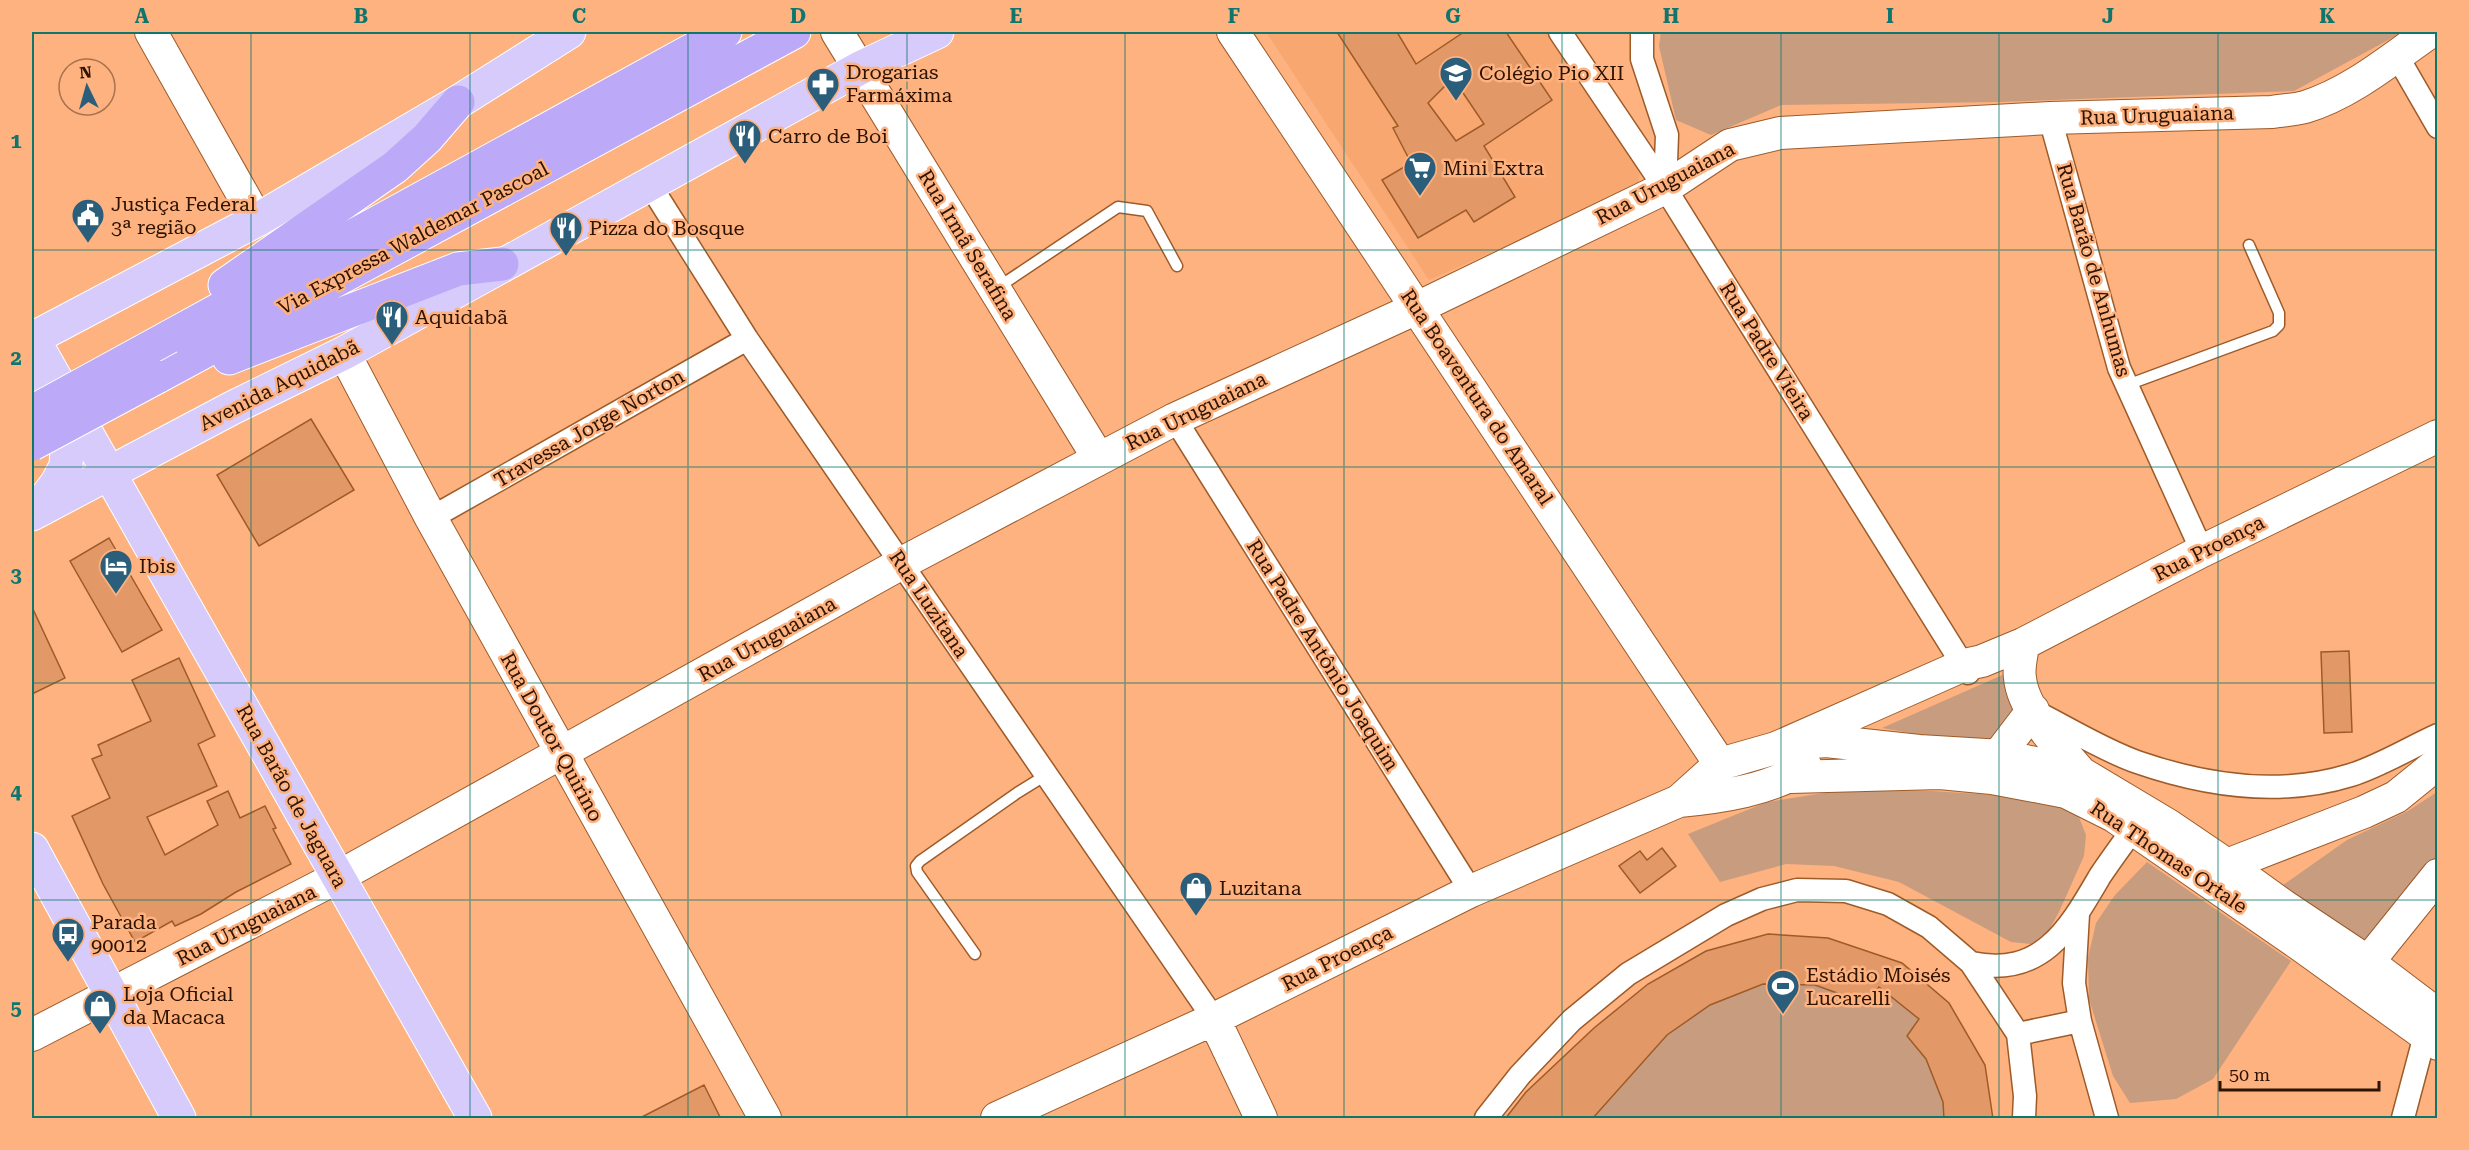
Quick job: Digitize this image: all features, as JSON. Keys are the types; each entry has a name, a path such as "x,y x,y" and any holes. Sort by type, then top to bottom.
{"highway":[{"name":"Via Expressa Waldemar Pascoal","path":"32,412 166,361 198,321 725,32"},
{"name":"Via Expressa Waldemar Pascoal","path":"32,444 166,361 794,32"},
{"path":"198,321 223,287 394,166 426,138 458,102"},
{"path":"166,361 207,367 458,269 502,264"}],"main road":[{"path":"152,32 257,220"},
{"name":"Avenida Aquidabã","path":"33,513 344,353 860,68 937,32"},
{"name":"Rua Boaventura do Amaral","path":"1233,32 1720,764"},
{"name":"Rua Uruguaiana","path":"32,1035 338,878 902,563 1175,419 1417,308 1665,188 1731,145 1780,133 2050,118 2272,112 2304,107 2342,90 2397,56 2429,32"},
{"name":"Rua Irmã Serafina","path":"838,33 1099,459"},
{"path":"32,338 257,220 458,102 555,35"},
{"name":"Rua Barão de Jaguara","path":"32,338 475,1119"},
{"name":"Rua Doutor Quirino","path":"344,353 431,518 765,1119"},
{"path":"32,387 42,396 67,447 66,466 57,483 33,513"},
{"name":"Rua Proença","path":"1776,748 2023,644 2202,551 2438,436"},
{"path":"2023,644 2019,678 2033,710 2047,732 2081,773"},
{"name":"Rua Proença","path":"997,1119 1214,1019 1471,891 1679,801 1723,797 1790,777 1971,667"},
{"path":"1998,756 2033,710"},
{"name":"Rua Proença","path":"1679,801 1720,764 1802,743 1846,742"},
{"name":"Rua Thomas Ortale","path":"1846,742 1919,751 1998,756 2081,773 2168,825 2368,962 2435,1024"},
{"path":"2227,865 2364,812 2396,797 2438,763"},
{"name":"Rua Thomas Ortale","path":"1790,777 1940,773 1992,778 2066,792 2100,808 2302,946 2435,1024"},
{"path":"32,849 179,1119"},
{"path":"2368,962 2438,875"},
{"path":"1214,1019 1261,1119"}],"street":[{"name":"Rua Padre Vieira","path":"1560,32 1665,188 1971,667"},
{"path":"1642,32 1642,58 1667,135 1665,188"},
{"path":"2397,56 2438,127"},
{"name":"Rua Barão de Anhumas","path":"2050,118 2119,368 2202,551"},
{"name":"Rua Luzitana","path":"650,185 747,339 1214,1019"},
{"name":"Travessa Jorge Norton","path":"431,518 747,339"},
{"name":"Rua Padre Antônio Joaquim","path":"1175,419 1471,891"},
{"path":"2033,710 2135,761 2196,779 2257,788 2300,787 2352,775 2438,735"},
{"path":"1971,963 2009,966 2035,958 2055,943 2078,914 2132,831 2168,825"},
{"path":"1486,1119 1520,1075 1572,1020 1628,974 1726,915 1762,899 1797,890 1846,891 1888,904 1929,927 1971,963 2018,1034 2025,1096 2024,1119"},
{"path":"2078,914 2074,983 2080,1021 2107,1119"},
{"path":"2018,1034 2080,1021"},
{"path":"2403,1119 2435,1024"}],"lane":[{"path":"995,289 1118,207 1147,211 1177,266"},
{"path":"2127,385 2273,332 2279,325 2280,313 2249,245"},
{"path":"975,954 917,873 916,866 1017,793 1046,775"}],"shaded area":[{"name":"Colégio Pio XII","path":"1266,32 1551,32 1641,162 1638,188 1429,280"},
{"path":"1661,32 2403,32 2294,91 2000,102 1781,105 1711,135 1676,120 1659,46"},
{"path":"2007,673 2015,705 2012,728 1994,743 1973,744 1882,728"},
{"path":"1843,790 1932,791 2040,798 2077,812 2086,835 2084,856 2045,937 2031,944 2011,942 1899,882 1834,866 1786,864 1720,882 1688,834 1767,802"},
{"path":"2437,792 2437,863 2370,944 2283,885 2347,840 2408,811"},
{"path":"2147,862 2291,961 2213,1079 2176,1099 2130,1103 2113,1076 2089,999 2088,958 2096,923 2115,895"},
{"name":"Estádio Moisés Lucarelli","path":"1768,934 1828,938 1902,963 1949,1003 1985,1065 1993,1118 1505,1118 1526,1092 1594,1028 1648,984 1706,951"}],"building":[{"path":"1337,32 1397,32 1416,64 1464,32 1506,32 1552,100 1484,146 1515,197 1474,222 1466,210 1418,238 1382,180 1411,163 1393,128 1398,126","holes":["1453,78 1484,124 1456,141 1428,103"]},
{"path":"311,419 354,490 259,546 217,475"},
{"name":"Ibis","path":"109,538 162,630 122,652 70,561"},
{"path":"32,607 65,678 32,694"},
{"path":"2349,651 2352,732 2324,733 2321,652"},
{"path":"179,658 215,736 198,744 217,786 147,817 165,855 218,825 207,801 228,791 240,818 265,806 276,828 273,829 291,864 236,892 201,914 175,926 172,921 135,942 103,884 72,816 110,798 92,759 102,755 98,745 151,721 132,680"},
{"path":"1662,848 1676,866 1640,893 1619,866 1640,851 1647,860"},
{"name":"Estádio Moisés Lucarelli","path":"1768,934 1828,938 1902,963 1949,1003 1985,1065 1993,1119 1944,1119 1943,1102 1926,1059 1907,1036 1919,1019 1879,987 1865,1003 1815,985 1763,984 1710,1005 1667,1035 1592,1119 1505,1119 1526,1092 1594,1028 1648,984 1706,951"},
{"path":"704,1085 721,1119 638,1119"}],"place":[{"name":"Colégio Pio XII","path":"1456,102"},
{"name":"Drogarias Farmáxima","path":"823,113"},
{"name":"Carro de Boi","path":"745,165"},
{"name":"Mini Extra","path":"1420,197"},
{"name":"Justiça Federal 3ª região","path":"88,244"},
{"name":"Pizza do Bosque","path":"566,257"},
{"name":"Aquidabã","path":"392,346"},
{"name":"Ibis","path":"116,595"},
{"name":"Luzitana","path":"1196,917"},
{"name":"Parada 90012","path":"68,963"},
{"name":"Estádio Moisés Lucarelli","path":"1783,1015"},
{"name":"Loja Oficial da Macaca","path":"100,1035"}]}
